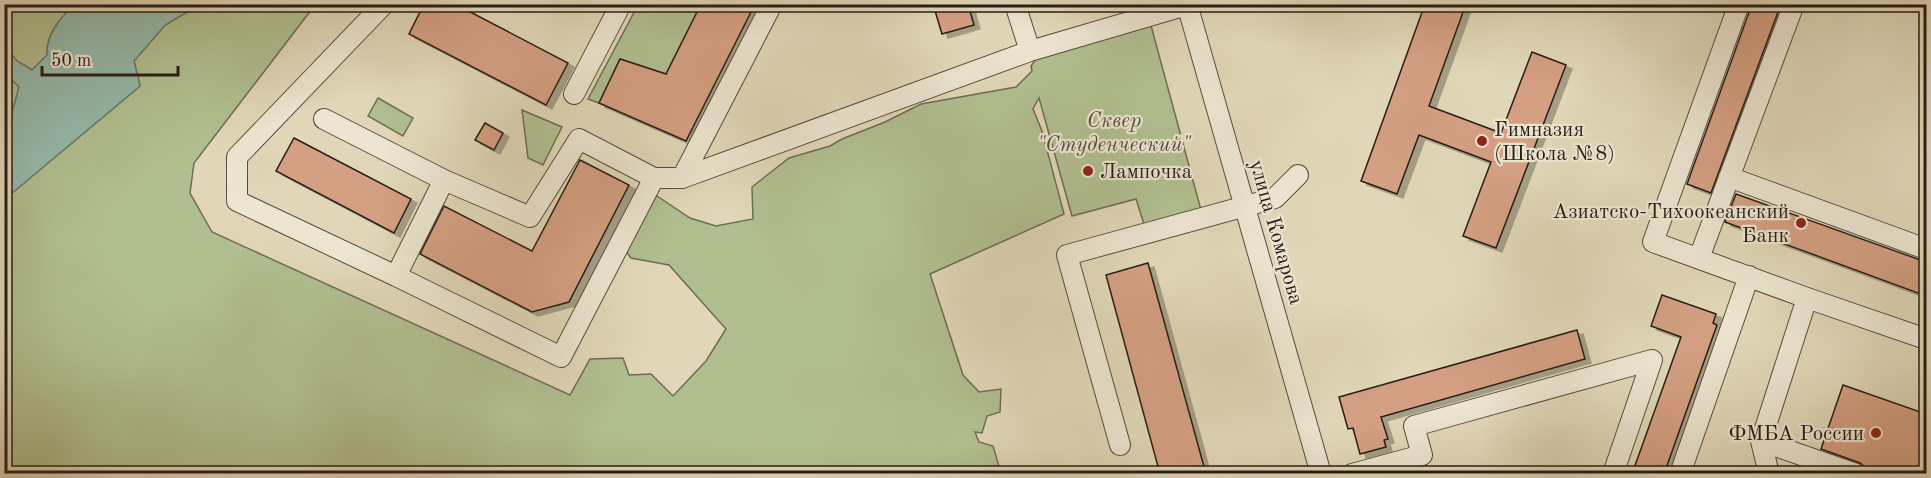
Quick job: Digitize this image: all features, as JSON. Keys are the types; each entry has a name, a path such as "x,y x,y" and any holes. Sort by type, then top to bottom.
{"street":[{"path":"384,4 237,158 237,201 561,357 654,178"},
{"path":"574,94 621,4"},
{"path":"682,178 772,4"},
{"path":"1015,4 1030,51"},
{"path":"1739,4 1653,242 1926,339"},
{"path":"1699,258 1794,4"},
{"path":"324,119 444,180 530,217 579,139 654,178 682,178 1030,51 1187,5"},
{"name":"улица Комарова","path":"1187,5 1321,474"},
{"path":"1120,445 1067,255 1275,198 1298,175"},
{"path":"1729,177 1926,249"},
{"path":"396,276 444,180"},
{"path":"1680,474 1749,276"},
{"path":"1769,474 1761,441 1807,298"},
{"path":"1352,474 1424,464 1414,426 1652,360 1613,474"},
{"path":"1761,441 1856,474"}],"green space":[{"path":"4,5 74,5 51,33 47,55 32,70 17,61 5,47"},
{"name":"Сквер \"Студенческий\"","path":"199,5 315,5 194,163 190,193 212,232 570,395 590,359 623,358 629,375 651,374 673,396 706,361 726,329 669,265 631,258 616,238 635,206 657,196 690,218 716,226 753,219 752,187 789,158 830,146 921,104 1016,87 1032,71 1031,66 1039,55 1150,22 1201,210 1144,224 1136,199 1072,216 1039,98 1033,109 1042,131 1064,214 930,274 963,375 979,392 1001,389 1000,412 987,416 982,433 975,432 979,442 993,446 1001,473 5,474 5,199 140,86 134,61 165,25"},
{"path":"638,5 701,5 666,74 620,59 599,103 588,99"},
{"path":"5,73 19,87 5,139"},
{"path":"378,98 413,118 403,136 368,116"},
{"path":"522,110 562,127 543,165 528,158"}],"shaded area":[{"path":"74,4 199,5 165,25 134,61 140,86 5,199 5,139 19,87 5,73 5,47 17,61 32,70 47,55 51,34"}],"building":[{"path":"424,4 455,4 568,63 546,105 409,34"},
{"path":"701,4 755,4 686,141 599,103 620,59 666,74"},
{"path":"933,4 968,4 974,25 942,34"},
{"path":"1425,4 1466,4 1429,106 1501,133 1532,52 1566,65 1496,248 1463,236 1491,162 1419,135 1397,194 1361,181"},
{"path":"1752,4 1781,4 1711,193 1687,184"},
{"path":"485,123 503,133 494,150 475,140"},
{"path":"294,138 411,199 394,233 276,171"},
{"path":"580,160 629,185 569,302 532,312 420,254 444,206 532,251"},
{"path":"1736,194 1926,262 1926,296 1725,222"},
{"path":"1148,263 1206,474 1160,474 1106,275"},
{"path":"1662,295 1716,314 1713,323 1717,325 1664,474 1632,474 1681,337 1651,326"},
{"path":"1577,330 1585,359 1381,417 1388,439 1384,440 1386,447 1360,454 1353,428 1348,429 1339,397"},
{"name":"ФМБА России","path":"1843,385 1926,414 1926,453 1919,474 1883,474 1821,449"}],"place":[{"name":"Гимназия (Школа №8)","path":"1482,141"},
{"name":"Лампочка","path":"1088,171"},
{"name":"Азиатско-Тихоокеанский Банк","path":"1801,223"},
{"name":"ФМБА России","path":"1876,433"}]}
